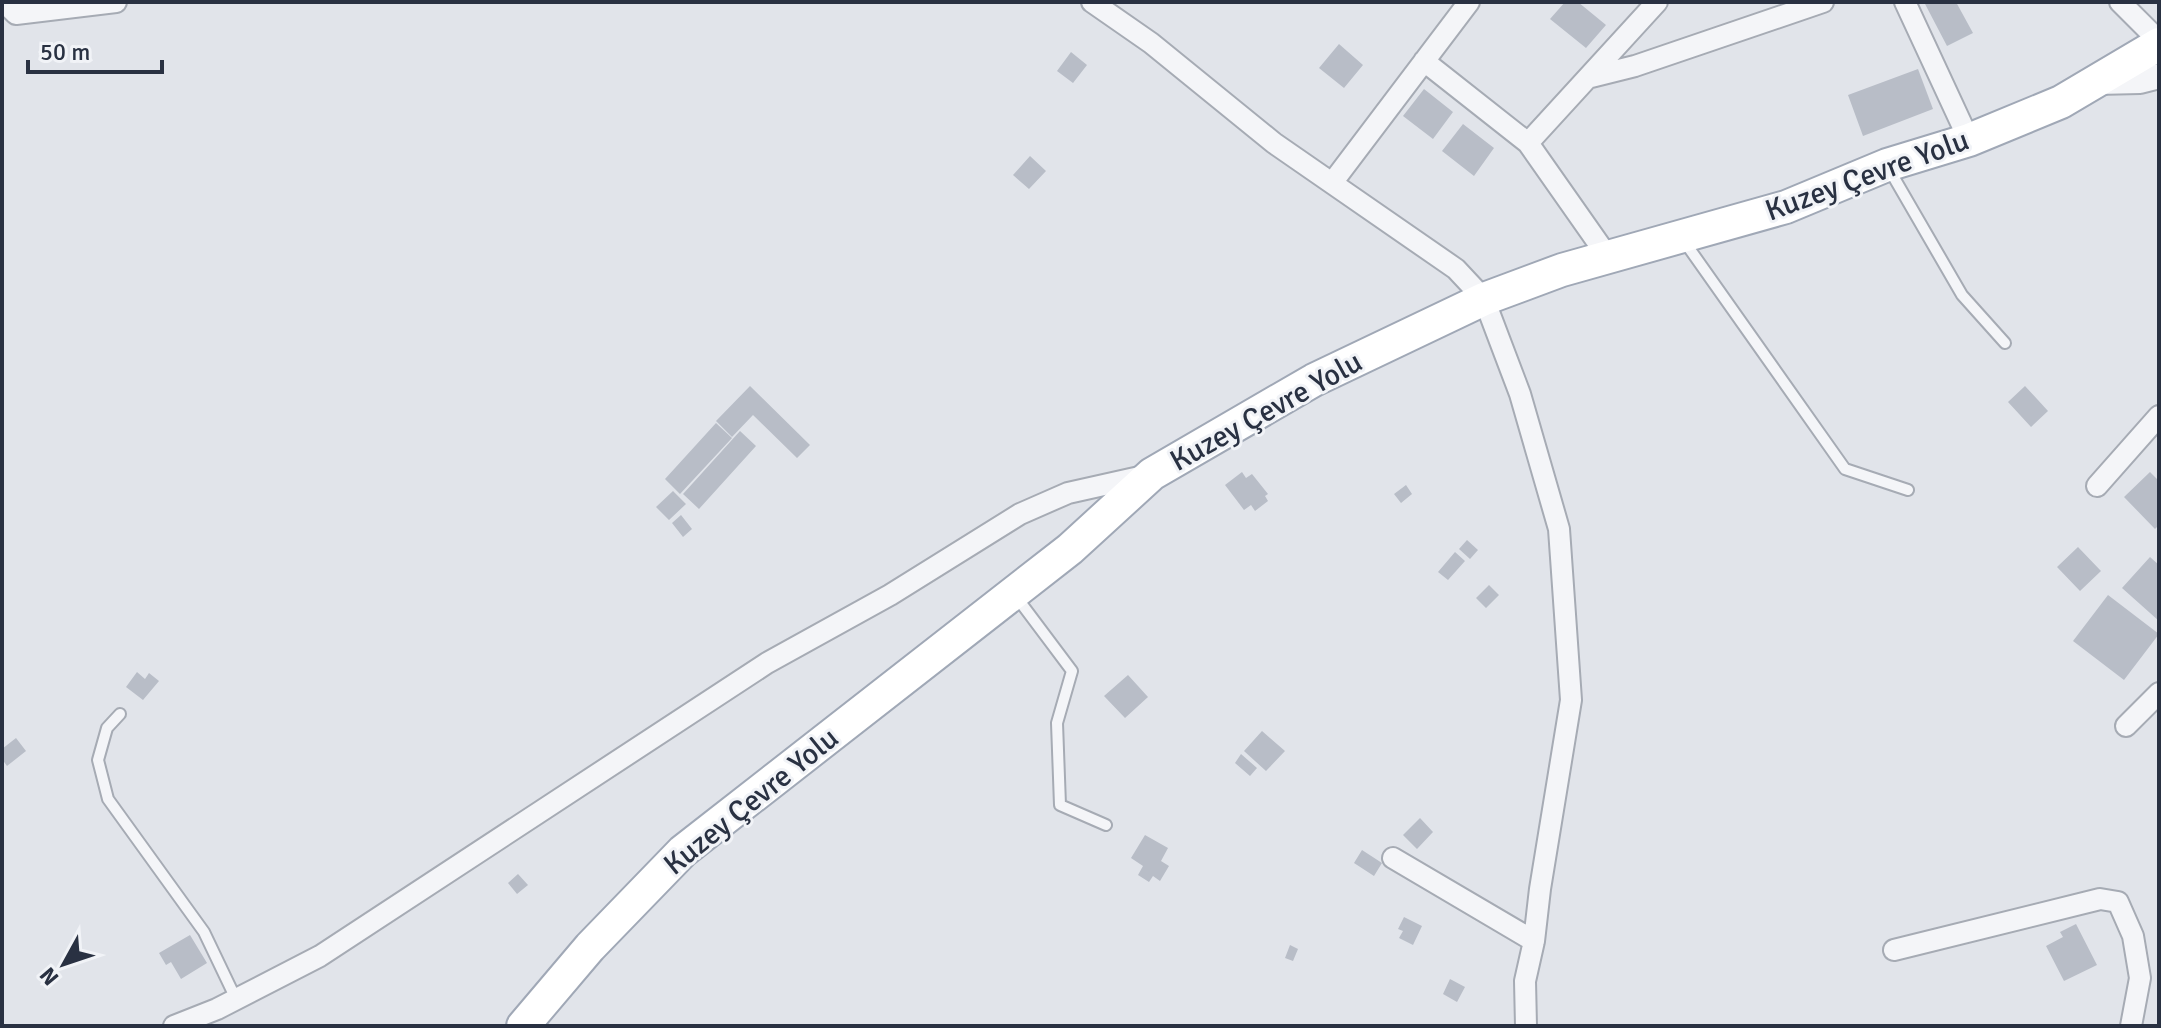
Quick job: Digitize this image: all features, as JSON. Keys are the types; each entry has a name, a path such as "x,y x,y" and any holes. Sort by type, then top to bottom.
{"main road":[{"name":"Kuzey Çevre Yolu","path":"523,1026 590,947 683,851 1070,549 1152,474 1314,380 1484,299 1562,270 1786,207 1887,165 1969,140 2061,102 2159,42"}],"street":[{"path":"4,2 16,14 116,2"},
{"path":"1092,2 1151,43 1274,143 1456,269 1484,299 1520,394 1559,529 1571,700 1534,941 1525,981 1526,1026"},
{"path":"1332,183 1469,2"},
{"path":"1528,143 1657,2"},
{"path":"1591,77 1635,66 1823,2"},
{"path":"1905,2 1969,140"},
{"path":"2120,2 2159,42"},
{"path":"1424,61 1528,143 1608,257"},
{"path":"2097,82 2140,81 2159,76"},
{"path":"2097,486 2159,416"},
{"path":"174,1026 236,999 320,956 767,663 890,595 1020,514 1068,493 1152,474"},
{"path":"2126,726 2159,693"},
{"path":"1393,858 1534,941"},
{"path":"1894,950 2100,899 2118,902 2133,936 2140,978 2131,1026"}],"lane":[{"path":"1887,165 1962,295 2005,343"},
{"path":"1680,236 1845,469 1908,490"},
{"path":"1014,593 1072,671 1057,723 1060,805 1106,825"},
{"path":"120,714 107,728 98,760 108,799 204,932 236,999"}],"building":[{"path":"1565,2 1578,2 1606,25 1586,48 1550,19"},
{"path":"1924,2 1956,2 1973,33 1947,46"},
{"path":"1339,44 1363,65 1344,88 1319,68"},
{"path":"1071,52 1087,65 1073,83 1057,71"},
{"path":"1918,69 1933,109 1863,136 1848,95"},
{"path":"1424,89 1453,112 1433,139 1403,116"},
{"path":"1463,124 1494,148 1474,176 1442,151"},
{"path":"1030,156 1046,171 1029,189 1013,175"},
{"path":"750,386 810,445 797,458 753,415 732,437 716,421"},
{"path":"2025,386 2048,411 2031,427 2008,402"},
{"path":"716,423 732,438 680,494 665,479"},
{"path":"740,431 756,446 699,509 683,494"},
{"path":"1242,472 1246,478 1252,474 1268,494 1265,496 1268,501 1255,511 1251,505 1244,510 1225,485"},
{"path":"2150,472 2159,481 2159,525 2155,529 2124,497"},
{"path":"1406,485 1412,494 1401,503 1394,494"},
{"path":"673,491 686,504 669,520 656,507"},
{"path":"681,515 692,529 683,537 672,523"},
{"path":"1467,540 1478,550 1470,559 1459,549"},
{"path":"2078,547 2101,571 2080,591 2057,567"},
{"path":"1455,552 1465,561 1448,580 1438,572"},
{"path":"2150,557 2159,565 2159,621 2122,588"},
{"path":"1489,585 1499,595 1486,608 1476,598"},
{"path":"2108,595 2159,634 2124,680 2073,641"},
{"path":"137,672 145,679 149,673 159,681 143,700 126,687"},
{"path":"1128,675 1148,697 1125,718 1104,696"},
{"path":"1262,731 1285,751 1266,771 1244,751"},
{"path":"16,738 26,751 7,766 2,759 2,749"},
{"path":"1241,754 1257,768 1250,776 1235,763"},
{"path":"1420,818 1433,832 1417,849 1403,835"},
{"path":"1145,835 1168,848 1161,861 1169,866 1160,881 1153,876 1149,882 1138,875 1143,866 1131,858"},
{"path":"1362,850 1382,863 1374,876 1354,863"},
{"path":"518,874 528,885 517,894 508,883"},
{"path":"1404,917 1422,926 1413,945 1399,938 1403,931 1398,929"},
{"path":"2076,924 2097,965 2064,981 2046,946 2063,937 2060,932"},
{"path":"190,935 207,963 181,979 171,962 166,965 159,953"},
{"path":"1290,945 1298,949 1293,961 1285,958"},
{"path":"1450,979 1465,987 1457,1002 1443,994"}]}
